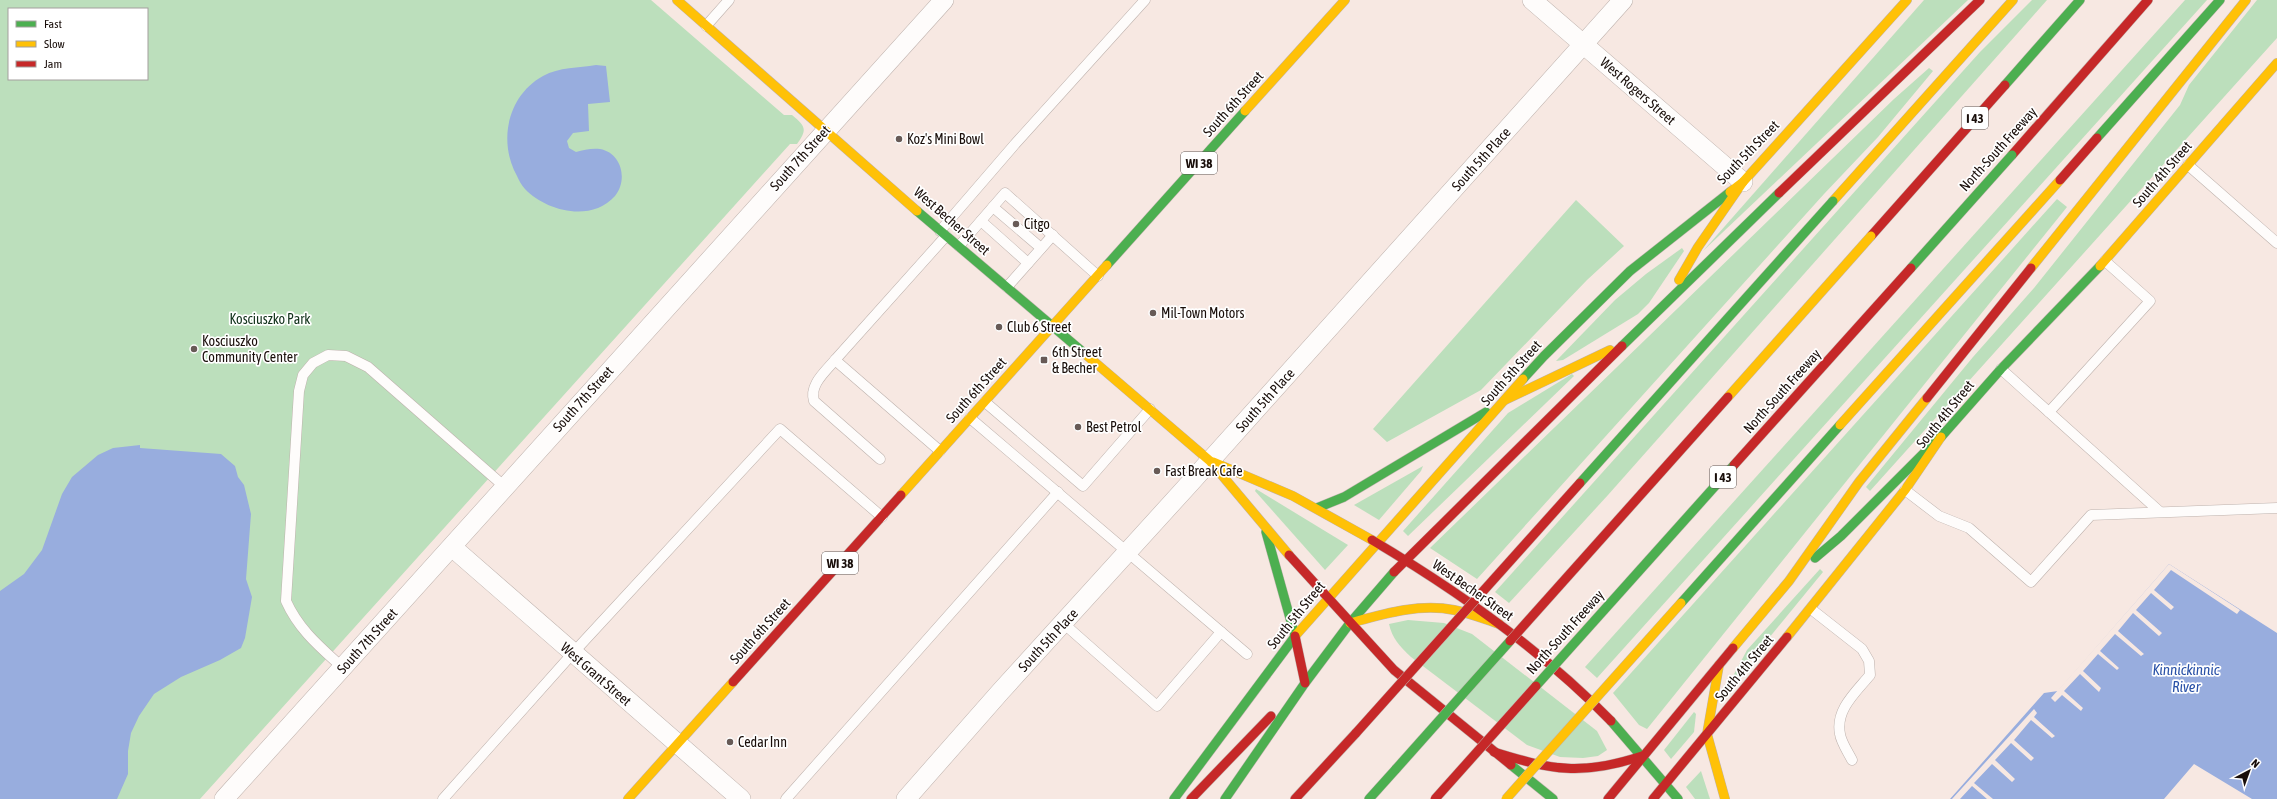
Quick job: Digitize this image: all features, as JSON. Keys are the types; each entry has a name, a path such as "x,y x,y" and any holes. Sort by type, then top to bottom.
{"main road":[{"name":"West Becher Street","path":"677,0 943,233 1210,461 1264,527 1394,670 1553,799"},
{"name":"South 6th Street","path":"628,799 1345,0"},
{"name":"South 5th Street","path":"1174,799 1296,636 1328,598 1544,356 1630,271 1743,182 1907,0"},
{"path":"1226,799 1302,686 1350,623 1405,560 1672,296 1980,0"},
{"path":"1295,799 1356,733 2013,0"},
{"name":"I 43","path":"1369,799 2080,0"},
{"name":"North-South Freeway","path":"1435,799 2012,155 2148,0"},
{"path":"1506,799 2220,0"},
{"path":"1608,799 1642,756 1789,581 1859,482 1952,365 2112,169 2246,0"},
{"name":"South 4th Street","path":"1653,799 1811,609 1905,490 1945,432 2001,370 2105,261 2188,165 2275,70"},
{"path":"1672,296 1681,276 1698,247 1743,182"},
{"path":"1317,508 1344,497 1505,400 1626,342"},
{"path":"1789,581 1841,536 1945,432"},
{"name":"West Becher Street","path":"1210,461 1317,508 1405,560 1459,595 1499,624 1588,698 1642,756 1678,799"},
{"path":"1264,527 1296,636 1302,686"},
{"path":"1350,623 1383,614 1426,608 1450,609 1499,624"},
{"path":"1719,664 1707,734 1725,799"},
{"path":"1191,799 1262,723 1302,686"},
{"path":"1494,752 1556,769 1592,770 1618,765 1642,756"}],"street":[{"name":"South 7th Street","path":"224,799 826,129 944,0"},
{"name":"West Rogers Street","path":"1532,0 1743,182"},
{"name":"South 5th Place","path":"906,799 1623,0"},
{"name":"West Grant Street","path":"452,547 677,745 741,799"}],"lane":[{"path":"706,26 729,0"},
{"path":"880,459 814,401 812,395 816,382 943,233 1014,144 1145,0"},
{"path":"2188,165 2277,243"},
{"path":"959,246 1005,193 1098,276"},
{"path":"993,207 1041,248"},
{"path":"981,221 1028,263"},
{"path":"1007,287 1053,235"},
{"path":"2049,412 2150,301 2105,261"},
{"path":"343,668 305,633 294,618 286,601 295,485 299,391 303,375 313,363 328,356 346,356 368,368 504,487"},
{"path":"835,360 940,451"},
{"path":"2001,370 2159,511"},
{"path":"985,402 1083,486 1150,409"},
{"path":"970,418 1247,654"},
{"path":"443,799 573,653 780,429 882,517"},
{"path":"1905,490 1940,516 1968,528 2031,582 2091,515 2159,511 2277,508"},
{"path":"786,799 1058,492"},
{"path":"1811,609 1862,649 1869,661 1870,676 1842,710 1840,720 1840,734 1852,760"},
{"path":"1063,624 1157,706 1221,632"}],"green space":[{"name":"Kosciuszko Park","path":"0,0 651,0 784,115 792,115 800,122 804,128 803,135 797,144 790,144 200,799 0,799"},
{"path":"1924,0 1968,0 1703,251"},
{"path":"2032,0 2047,0 1608,495 1509,603 1495,592 1980,52"},
{"path":"2185,0 2207,0 1597,678 1585,667"},
{"path":"2257,0 2277,0 2277,38 1870,491 1866,487 1973,357 2034,288 2180,105 2189,85"},
{"path":"1929,68 1933,71 1878,137 1824,194 1477,579 1430,548 1894,99"},
{"path":"2057,199 2067,207 1647,729 1639,725 1613,693"},
{"path":"1576,200 1624,246 1587,280 1481,390 1387,442 1373,429"},
{"path":"1682,248 1684,251 1649,303 1638,314 1563,360 1556,361 1615,300 1646,274"},
{"path":"1572,374 1574,376 1408,536 1403,531 1508,413"},
{"path":"1423,466 1421,471 1379,520 1354,505"},
{"path":"1256,489 1348,545 1325,570 1255,491"},
{"path":"1820,569 1823,572 1724,693 1747,650"},
{"path":"1408,620 1444,623 1472,634 1597,731 1607,750 1598,756 1583,758 1560,757 1527,745 1403,650 1394,638 1389,624"},
{"path":"1694,712 1696,714 1694,732 1671,759 1664,750"},
{"path":"1701,771 1710,799 1695,799 1686,787"}],"water":[{"path":"596,65 606,66 610,102 588,104 589,131 573,133 567,141 569,148 576,152 600,149 613,156 618,161 621,168 622,175 619,190 615,196 605,204 594,209 569,211 556,208 534,197 520,182 511,163 508,149 507,135 509,121 514,107 521,95 543,76 562,69"},
{"path":"140,445 140,448 221,454 235,466 238,477 244,485 251,514 246,579 252,597 245,638 241,648 220,660 181,677 154,694 139,716 131,733 128,751 128,774 117,799 0,799 0,591 24,574 42,550 62,494 72,477 98,455 113,448"},
{"name":"Kinnickinnic River","path":"2169,564 2277,633 2277,799 2252,799 2194,764 2164,799 1950,799 2044,693 2058,691"}],"pier":[{"path":"2169,564 2240,610 2237,614 2171,570 2154,590 2174,607 2171,610 2151,593 2136,610 2162,633 2159,636 2133,613 2118,631 2144,654 2141,656 2115,634 2100,651 2119,668 2117,670 2098,654 2083,671 2101,688 2099,692 2080,674 2064,691 2083,708 2081,711 2062,695 2055,702 2051,698"},
{"path":"2034,709 2037,713 2034,717 2055,736 2052,738 2031,720 2014,740 2034,758 2031,761 2011,743 1995,760 2015,779 2012,782 1992,764 1974,783 1993,799 1987,799 1972,786 1960,799 1952,799"}],"traffic: fast":[{"path":"2005,85 2080,0"},
{"path":"2097,138 2220,0"},
{"path":"1107,265 1245,111"},
{"path":"1911,268 2012,155"},
{"path":"1523,379 1544,356 1630,271 1730,192"},
{"path":"1622,346 1779,193"},
{"path":"1580,483 1833,201"},
{"path":"917,211 1084,353"},
{"path":"1941,437 2001,369 2100,266"},
{"path":"1317,508 1344,497 1486,412"},
{"path":"1681,603 1840,425"},
{"path":"1815,558 1841,536 1945,432"},
{"path":"1536,686 1734,465"},
{"path":"1266,532 1295,636"},
{"path":"1225,799 1305,683 1350,623 1394,572"},
{"path":"1174,799 1296,635"},
{"path":"1396,769 1510,641"},
{"path":"1611,721 1678,799"},
{"path":"1511,765 1553,799"},
{"path":"1369,799 1396,769"}],"traffic: slow":[{"path":"677,0 917,211"},
{"path":"1245,111 1345,0"},
{"path":"1730,192 1743,182 1907,0"},
{"path":"1833,201 2013,0"},
{"path":"2031,268 2246,0"},
{"path":"2100,266 2277,63"},
{"path":"1840,425 2060,180"},
{"path":"1679,280 1698,247 1743,182"},
{"path":"1728,397 1871,236"},
{"path":"901,495 1107,265"},
{"path":"1505,400 1610,350"},
{"path":"1084,353 1210,461 1289,555"},
{"path":"1296,635 1523,379"},
{"path":"1733,648 1789,581 1859,482 1927,398"},
{"path":"1787,637 1905,490 1941,437"},
{"path":"1213,462 1293,496 1372,540"},
{"path":"1506,799 1681,603"},
{"path":"1350,623 1401,610 1441,608 1471,614 1499,624"},
{"path":"1719,665 1707,734 1725,799"},
{"path":"628,799 733,682"}],"traffic: jam":[{"path":"1779,193 1980,0"},
{"path":"2012,155 2148,0"},
{"path":"1871,236 2005,85"},
{"path":"2060,180 2097,138"},
{"path":"1734,465 1911,268"},
{"path":"1927,398 2031,268"},
{"path":"1394,572 1622,346"},
{"path":"1510,641 1728,397"},
{"path":"1356,733 1580,483"},
{"path":"733,682 901,495"},
{"path":"1372,540 1436,580 1498,623 1556,670 1611,721"},
{"path":"1289,555 1394,670 1511,765"},
{"path":"1295,636 1305,683"},
{"path":"1653,799 1787,637"},
{"path":"1608,799 1733,648"},
{"path":"1435,799 1536,686"},
{"path":"1191,799 1271,716"},
{"path":"1295,799 1356,733"},
{"path":"1494,752 1533,763 1567,768 1602,766 1642,756"}],"place":[{"name":"Koz's Mini Bowl","path":"899,139"},
{"name":"Citgo","path":"1016,224"},
{"name":"Mil-Town Motors","path":"1153,313"},
{"name":"Club 6 Street","path":"999,327"},
{"name":"Kosciuszko Community Center","path":"194,349"},
{"name":"6th Street & Becher","path":"1044,360"},
{"name":"Best Petrol","path":"1078,427"},
{"name":"Fast Break Cafe","path":"1157,471"},
{"name":"Cedar Inn","path":"730,742"}]}
